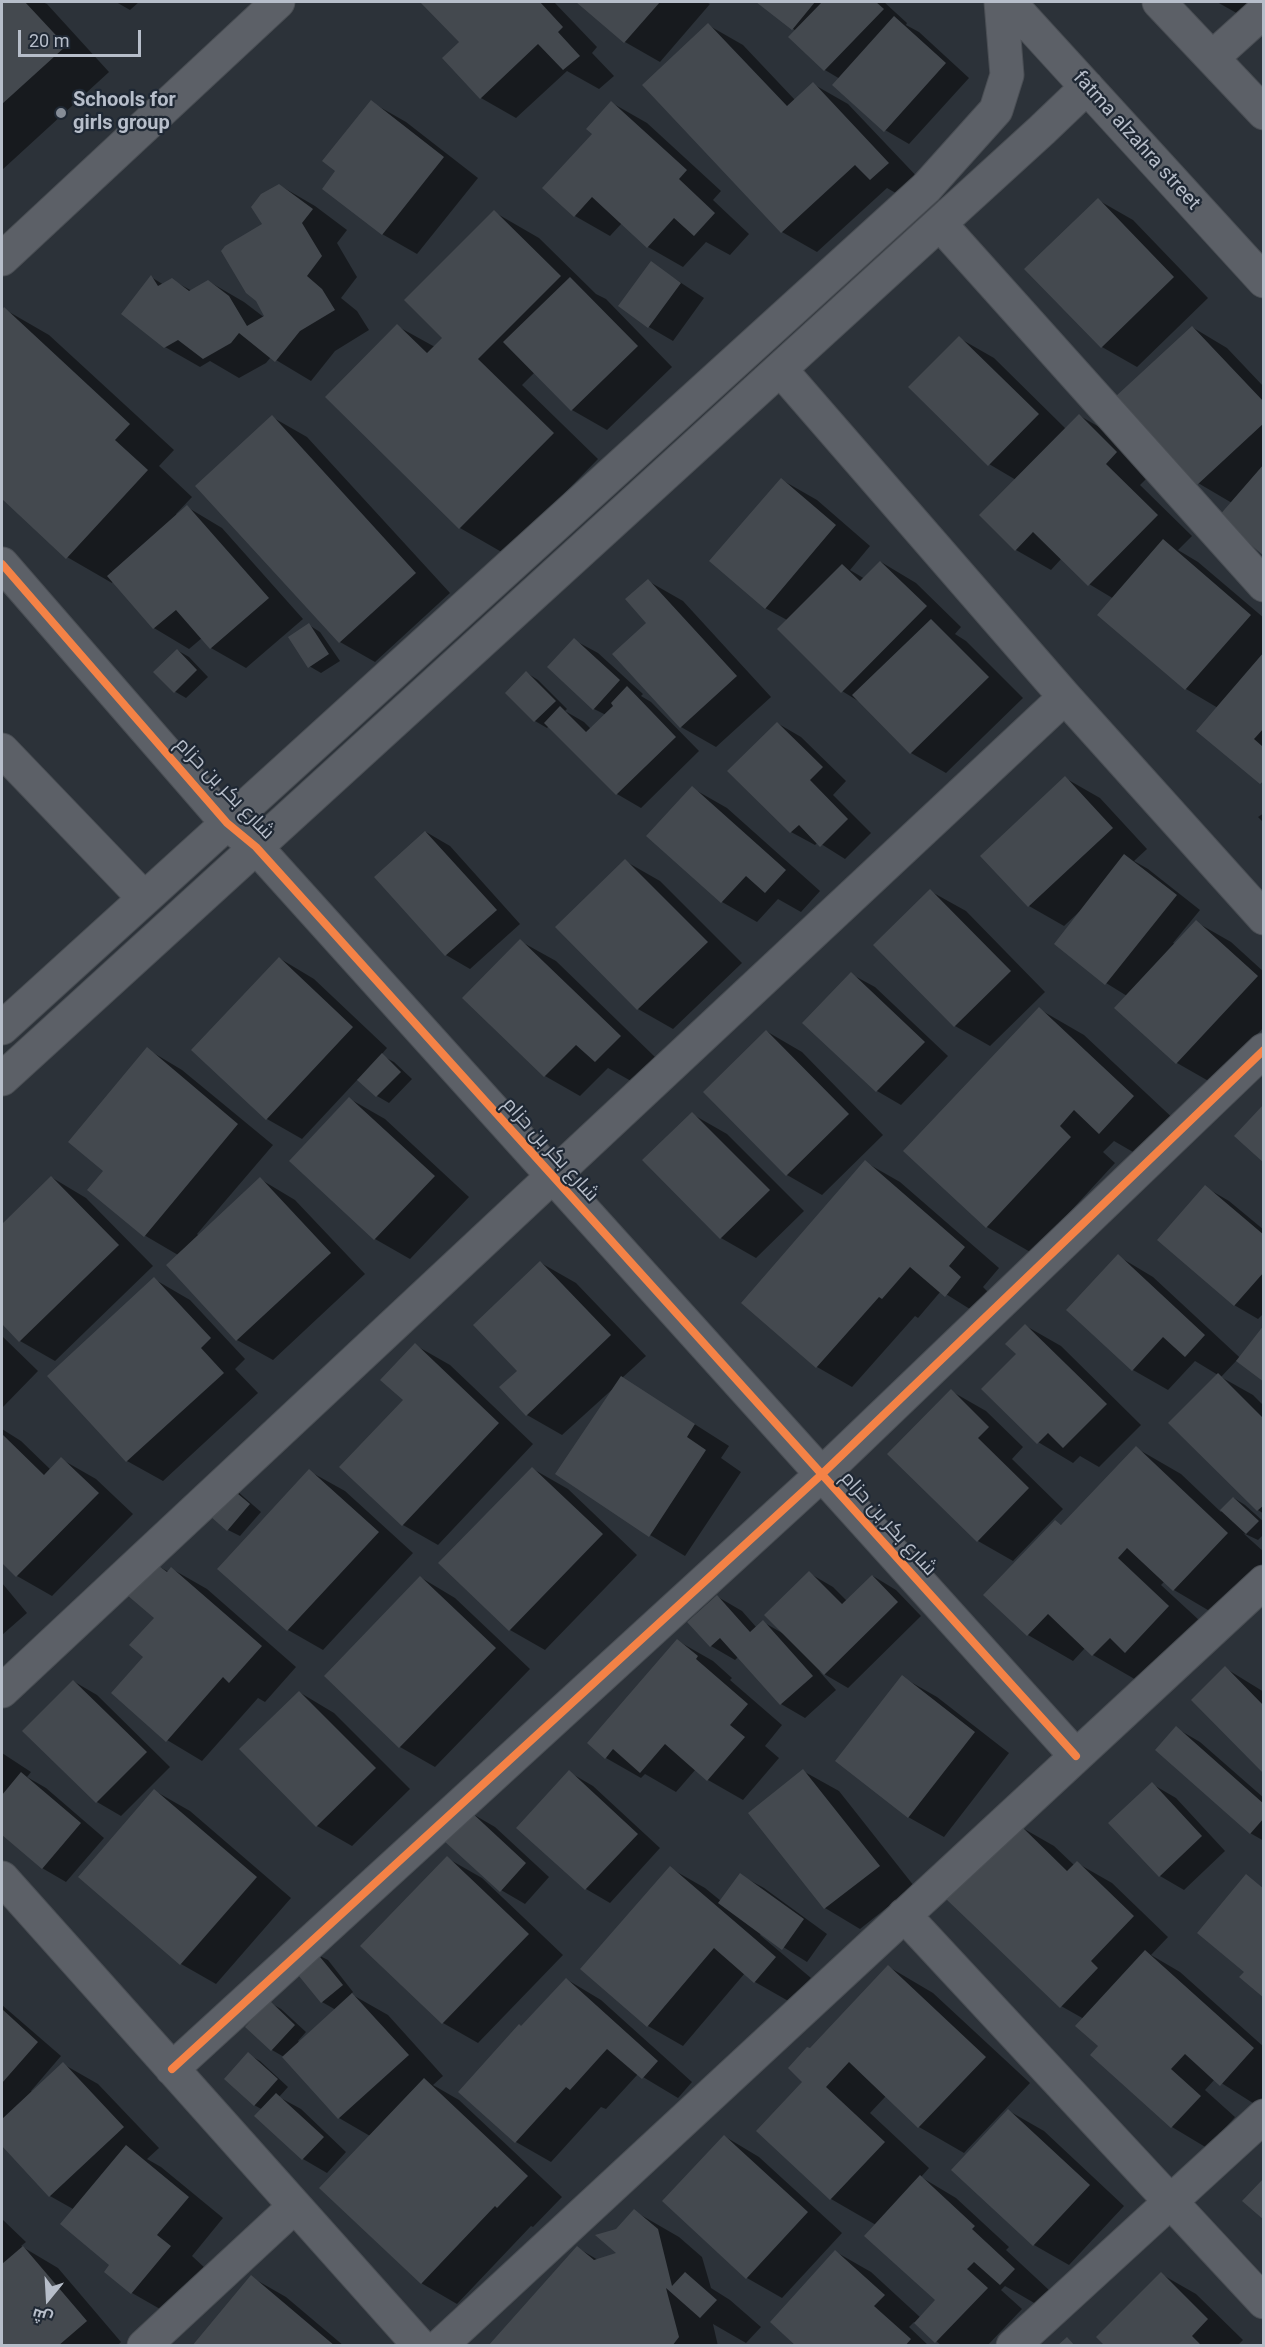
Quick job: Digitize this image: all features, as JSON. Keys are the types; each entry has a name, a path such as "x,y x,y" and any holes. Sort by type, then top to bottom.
{"street":[{"path":"2,259 278,2"},
{"path":"2,1028 926,188 996,110 1007,75 1001,2"},
{"name":"fatma alzahra street","path":"1010,2 1263,281"},
{"path":"1159,2 1263,113"},
{"path":"1212,58 1263,10"},
{"path":"2,1079 940,224 1087,87"},
{"path":"940,224 1263,585"},
{"path":"780,369 1065,697 1263,918"},
{"name":"شارع بكر بن حزام","path":"2,564 227,823 256,847 1076,1756"},
{"path":"2,1691 1065,697"},
{"path":"2,750 144,898"},
{"path":"172,2069 821,1475 1263,1050"},
{"path":"440,2346 1263,1582"},
{"path":"2,1878 420,2346"},
{"path":"904,1915 1263,2302"},
{"path":"1013,2346 1263,2116"},
{"path":"144,2346 295,2206"}],"building":[{"path":"2,2 25,2 66,46 2,104"},
{"path":"420,2 540,2 563,27 558,32 580,56 563,70 538,44 480,99 442,58 459,42"},
{"path":"576,2 660,2 624,43"},
{"path":"756,2 815,2 792,30"},
{"path":"822,2 876,2 884,9 824,71 788,37"},
{"path":"894,16 946,63 884,132 832,85"},
{"path":"708,23 787,106 813,82 889,163 870,180 855,165 781,233 642,85"},
{"path":"371,100 444,157 382,235 322,189 335,171 322,161"},
{"path":"611,101 687,170 679,179 715,213 694,236 674,218 647,248 592,197 574,217 542,188 592,134 586,129"},
{"path":"279,184 313,209 302,223 322,256 307,276 322,289 335,310 300,331 275,362 239,333 231,343 203,359 178,340 164,348 121,314 151,275 158,286 172,278 189,291 208,280 229,296 247,326 264,316 256,301 246,293 221,251 225,246 262,224 251,207 261,194"},
{"path":"1098,198 1174,277 1101,348 1024,269"},
{"path":"494,210 561,276 478,359 554,433 459,529 325,397 397,324 427,353 442,338 404,300"},
{"path":"651,261 681,283 648,328 618,306"},
{"path":"570,277 638,346 571,411 503,342"},
{"path":"4,307 130,424 115,440 148,470 66,559 2,499 2,310"},
{"path":"1192,326 1264,402 1264,423 1197,485 1115,397"},
{"path":"959,336 1039,414 988,466 908,387"},
{"path":"1079,414 1117,452 1106,464 1158,515 1088,586 1033,532 1015,551 979,515"},
{"path":"272,415 416,573 339,643 195,486"},
{"path":"1264,464 1264,556 1218,517"},
{"path":"781,478 836,525 765,609 709,561"},
{"path":"187,505 269,598 210,649 176,610 153,629 107,576"},
{"path":"1163,539 1251,615 1185,690 1097,615"},
{"path":"880,561 927,606 841,693 777,629 842,564 860,581"},
{"path":"648,579 737,676 680,728 612,654 646,623 625,599"},
{"path":"931,619 989,677 910,754 852,695"},
{"path":"309,623 329,654 308,668 288,637"},
{"path":"574,638 620,680 593,710 547,667"},
{"path":"177,649 197,670 174,693 153,672"},
{"path":"1264,652 1264,728 1254,739 1262,746 1264,744 1264,781 1260,784 1196,731"},
{"path":"526,671 556,701 534,722 505,693"},
{"path":"627,686 676,737 616,795 544,723 560,706 586,732 613,706 611,703"},
{"path":"777,722 823,767 810,780 848,819 820,847 799,825 790,833 727,771"},
{"path":"1065,776 1113,828 1028,907 980,856"},
{"path":"692,786 786,870 765,893 746,876 721,903 646,836"},
{"path":"425,831 497,910 445,956 374,877"},
{"path":"1124,854 1177,895 1105,985 1054,944"},
{"path":"625,859 708,942 637,1010 555,927"},
{"path":"930,889 1011,971 954,1027 873,945"},
{"path":"1196,920 1258,976 1176,1064 1114,1008"},
{"path":"520,939 621,1036 595,1062 576,1045 544,1077 462,998"},
{"path":"279,957 353,1027 266,1120 191,1050"},
{"path":"851,972 925,1042 876,1092 802,1023"},
{"path":"1039,1007 1134,1096 1099,1134 1074,1110 1060,1126 1071,1137 986,1228 903,1151"},
{"path":"766,1030 849,1114 786,1176 703,1092"},
{"path":"147,1047 238,1124 144,1237 87,1190 103,1171 68,1142"},
{"path":"382,1053 401,1072 376,1097 357,1080"},
{"path":"349,1097 435,1176 374,1240 289,1161"},
{"path":"1264,1104 1264,1163 1234,1136"},
{"path":"692,1112 770,1190 720,1239 642,1160"},
{"path":"865,1160 965,1247 949,1266 961,1277 945,1297 910,1267 882,1299 879,1297 816,1368 741,1303"},
{"path":"51,1176 119,1245 19,1342 2,1324 2,1224"},
{"path":"260,1177 331,1253 236,1341 166,1265"},
{"path":"1205,1185 1264,1235 1264,1272 1234,1306 1157,1240"},
{"path":"1118,1254 1205,1335 1185,1357 1163,1337 1132,1371 1066,1310"},
{"path":"540,1261 611,1335 526,1416 499,1387 517,1371 473,1325"},
{"path":"154,1277 211,1338 201,1348 224,1373 126,1462 47,1376"},
{"path":"1025,1324 1107,1404 1063,1448 1048,1433 1037,1444 981,1389 1016,1354 1005,1344"},
{"path":"1264,1325 1264,1382 1236,1361"},
{"path":"415,1343 499,1423 402,1526 339,1467 403,1400 380,1380"},
{"path":"1218,1373 1264,1419 1264,1505 1257,1511 1168,1423"},
{"path":"621,1376 695,1424 687,1437 706,1450 649,1537 555,1474"},
{"path":"951,1389 989,1427 978,1438 1029,1488 977,1542 887,1454"},
{"path":"2,1434 44,1475 61,1457 99,1493 16,1577 2,1563"},
{"path":"1136,1446 1228,1533 1173,1591 1127,1548 1118,1558 1169,1606 1125,1653 1110,1638 1092,1656 1048,1614 1027,1636 983,1595 1055,1520 1061,1525"},
{"path":"532,1467 603,1534 509,1631 438,1563"},
{"path":"309,1469 379,1532 287,1631 217,1569"},
{"path":"225,1483 250,1504 227,1531 202,1509"},
{"path":"1233,1497 1259,1521 1246,1534 1220,1510"},
{"path":"155,1563 167,1572 171,1567 262,1646 229,1683 223,1677 166,1742 111,1693 143,1657 129,1645 154,1618 127,1595"},
{"path":"809,1571 842,1604 872,1575 898,1602 824,1675 764,1615"},
{"path":"420,1576 496,1648 399,1748 324,1676"},
{"path":"717,1595 750,1632 763,1620 813,1676 780,1705 720,1638 710,1647 687,1622"},
{"path":"677,1639 698,1656 696,1659 748,1704 730,1725 745,1737 707,1781 665,1744 640,1773 613,1749 605,1759 587,1743"},
{"path":"1225,1666 1264,1706 1264,1774 1191,1700"},
{"path":"902,1675 975,1732 908,1818 835,1761"},
{"path":"73,1680 147,1752 96,1803 22,1731"},
{"path":"299,1691 376,1768 316,1827 239,1749"},
{"path":"1176,1726 1264,1804 1264,1818 1250,1834 1155,1750"},
{"path":"803,1769 880,1866 824,1909 748,1813"},
{"path":"569,1770 638,1834 585,1890 516,1828"},
{"path":"21,1772 81,1823 42,1869 2,1835 2,1795"},
{"path":"1152,1782 1202,1836 1159,1877 1108,1823"},
{"path":"154,1789 257,1877 180,1965 78,1877"},
{"path":"470,1811 526,1863 500,1892 443,1840"},
{"path":"1019,1824 1067,1871 1077,1861 1134,1916 1091,1961 1098,1968 1060,2008 946,1899"},
{"path":"447,1856 529,1934 442,2024 360,1946"},
{"path":"670,1866 776,1957 754,1983 714,1948 647,2027 580,1969"},
{"path":"740,1873 804,1919 782,1950 718,1903"},
{"path":"1246,1874 1264,1889 1264,1998 1239,1977 1244,1972 1197,1933"},
{"path":"1145,1950 1254,2048 1220,2086 1185,2054 1171,2069 1201,2096 1171,2128 1090,2055 1098,2046 1075,2026"},
{"path":"316,1952 343,1985 321,2003 294,1970"},
{"path":"888,1965 986,2057 918,2128 849,2062 826,2087 885,2142 830,2200 756,2131 802,2082 788,2068 807,2047 810,2048"},
{"path":"566,1978 658,2061 642,2079 607,2049 570,2090 566,2087 515,2143 458,2092 519,2024 521,2026"},
{"path":"352,1993 409,2055 338,2119 282,2057"},
{"path":"269,2000 295,2025 271,2051 245,2027"},
{"path":"2,2009 38,2042 2,2083"},
{"path":"248,2052 278,2079 254,2106 224,2079"},
{"path":"63,2062 124,2127 49,2197 2,2146 2,2119"},
{"path":"424,2078 528,2176 497,2208 495,2206 421,2284 319,2188"},
{"path":"276,2093 324,2137 302,2160 254,2116"},
{"path":"1008,2109 1090,2185 1033,2246 951,2170"},
{"path":"724,2135 808,2212 746,2279 662,2201"},
{"path":"126,2145 189,2197 157,2235 171,2246 131,2294 104,2272 109,2265 60,2224"},
{"path":"920,2175 975,2226 972,2229 1015,2269 1000,2285 974,2262 967,2269 988,2288 935,2343 914,2323 935,2300 864,2236"},
{"path":"1264,2178 1264,2220 1242,2201"},
{"path":"634,2209 658,2229 672,2286 685,2272 717,2300 700,2318 666,2288 679,2337 672,2346 488,2346 577,2246 594,2260 616,2253 595,2235 616,2229"},
{"path":"23,2246 87,2321 58,2346 2,2346 2,2264"},
{"path":"835,2250 885,2295 874,2306 911,2339 905,2346 796,2346 770,2322"},
{"path":"1161,2272 1208,2319 1192,2336 1202,2346 1105,2346 1096,2337"},
{"path":"251,2275 335,2346 192,2346"},
{"path":"1067,2337 1075,2346 1057,2346"}],"cycle path":[{"path":"2,564 227,823 256,847 1076,1756"},
{"path":"172,2069 821,1475 1264,1050"}],"place":[{"name":"Schools for girls group","path":"61,113"}]}
